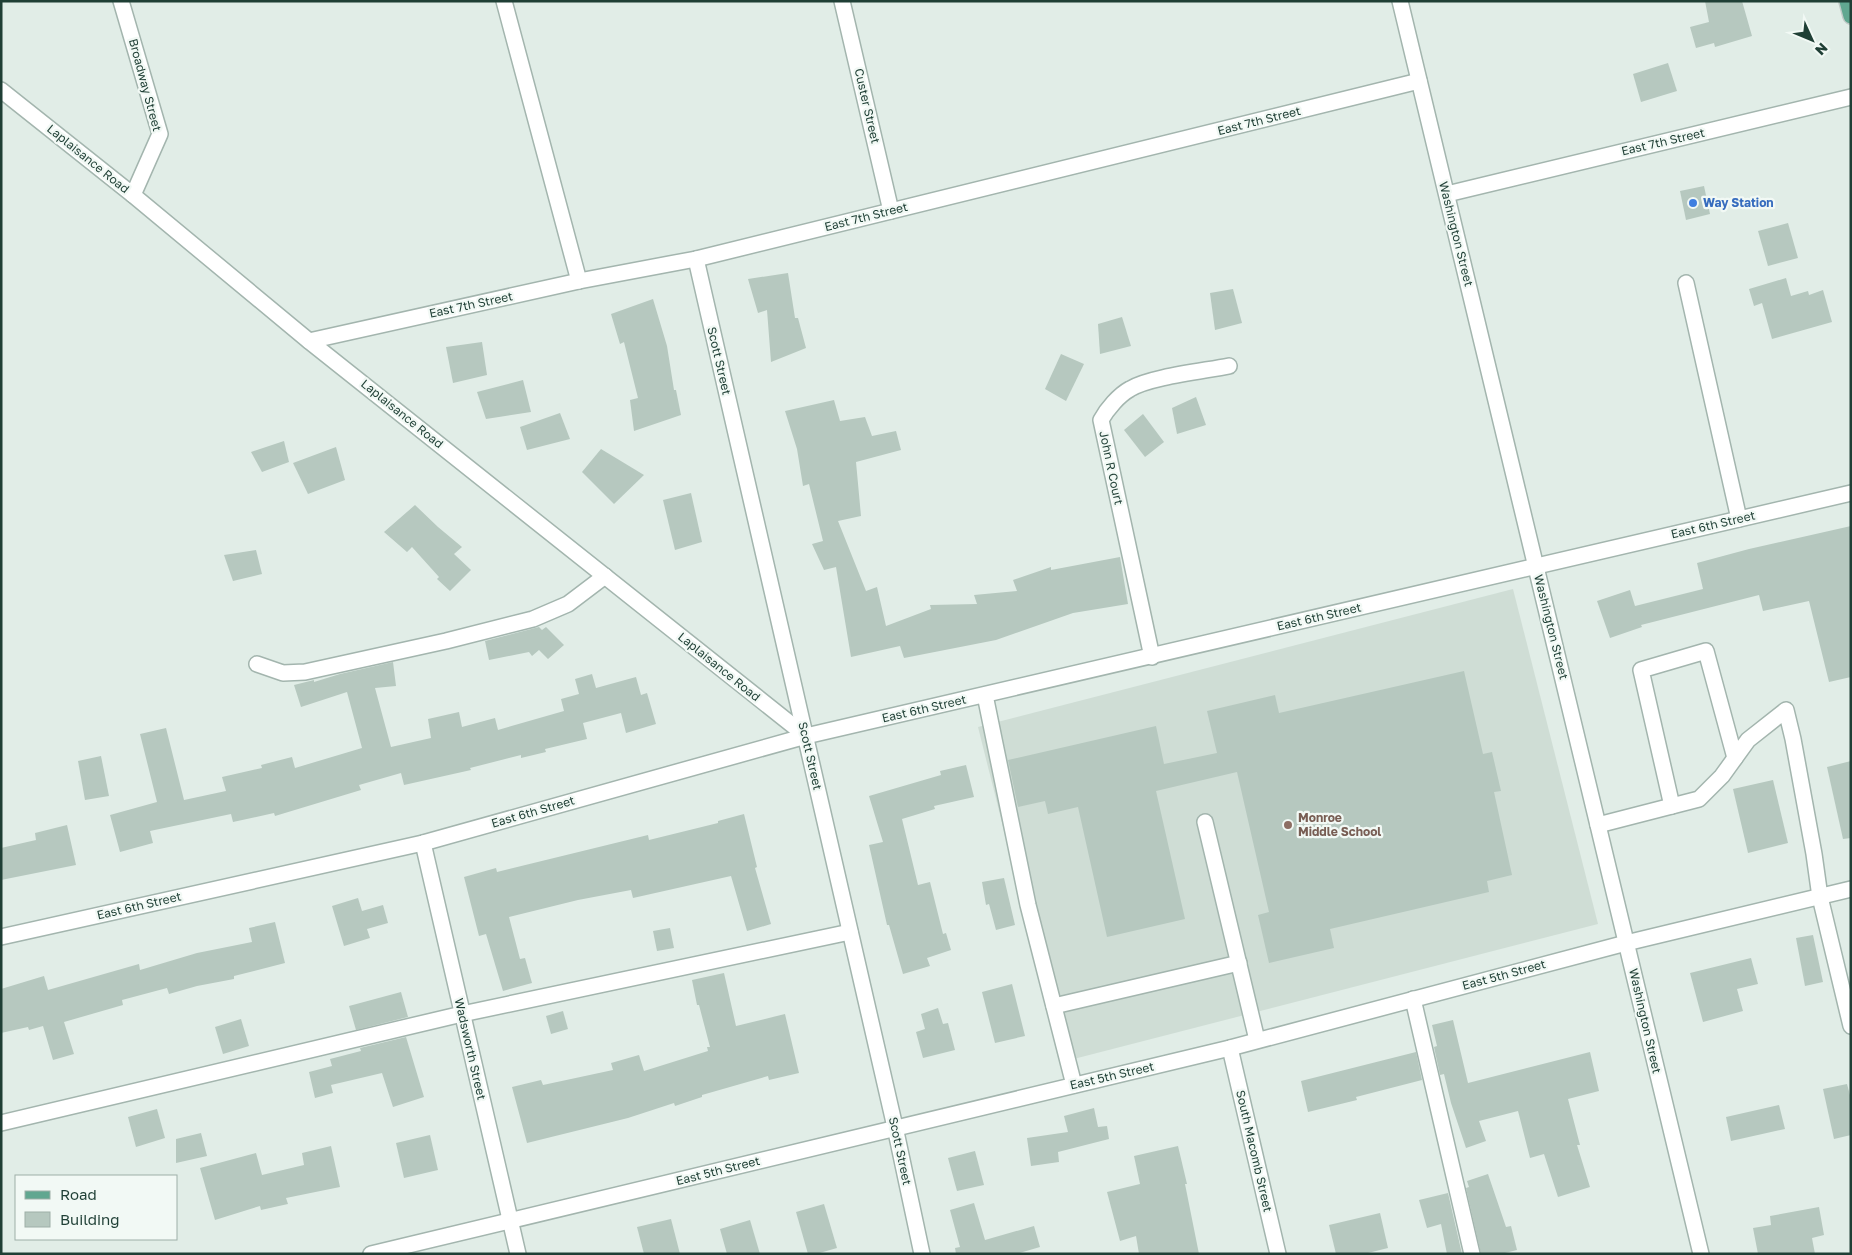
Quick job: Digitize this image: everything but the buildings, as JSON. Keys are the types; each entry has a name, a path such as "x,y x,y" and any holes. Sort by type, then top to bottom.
{"main road":[{"path":"1847,1 1851,16"}],"street":[{"name":"Broadway Street","path":"121,1 160,134 133,195"},
{"path":"504,1 579,281"},
{"name":"Custer Street","path":"842,1 891,211"},
{"name":"Washington Street","path":"1400,1 1701,1254"},
{"name":"East 7th Street","path":"309,340 579,281 696,259 1419,81"},
{"name":"Laplaisance Road","path":"1,90 133,195 309,340 806,736"},
{"name":"East 7th Street","path":"1446,194 1851,97"},
{"name":"Scott Street","path":"696,259 895,1127 922,1254"},
{"path":"1686,283 1739,519"},
{"name":"John R Court","path":"1152,656 1101,420 1106,412 1129,389 1149,381 1229,366"},
{"name":"East 6th Street","path":"1,937 423,843 806,736 1851,493"},
{"path":"257,664 282,673 305,672 437,643 533,619 568,604 605,576"},
{"path":"1672,806 1642,670 1706,651 1735,758"},
{"path":"985,695 1028,905 1074,1084"},
{"path":"1598,825 1699,799 1722,776 1748,740 1786,710 1813,844 1820,897 1851,1026"},
{"path":"1206,822 1257,1040"},
{"name":"Wadsworth Street","path":"423,843 518,1254"},
{"name":"East 5th Street","path":"370,1254 1230,1048 1626,943 1851,889"},
{"path":"1,1123 462,1014 850,932"},
{"path":"1054,1006 1239,963"},
{"path":"1414,999 1472,1254"},
{"name":"South Macomb Street","path":"1230,1048 1278,1254"}],"shaded area":[{"name":"Monroe Middle School","path":"1513,589 1598,924 1062,1062 978,727"}],"place":[{"name":"Way Station","path":"1693,203"},
{"name":"Monroe Middle School","path":"1288,825"}]}
